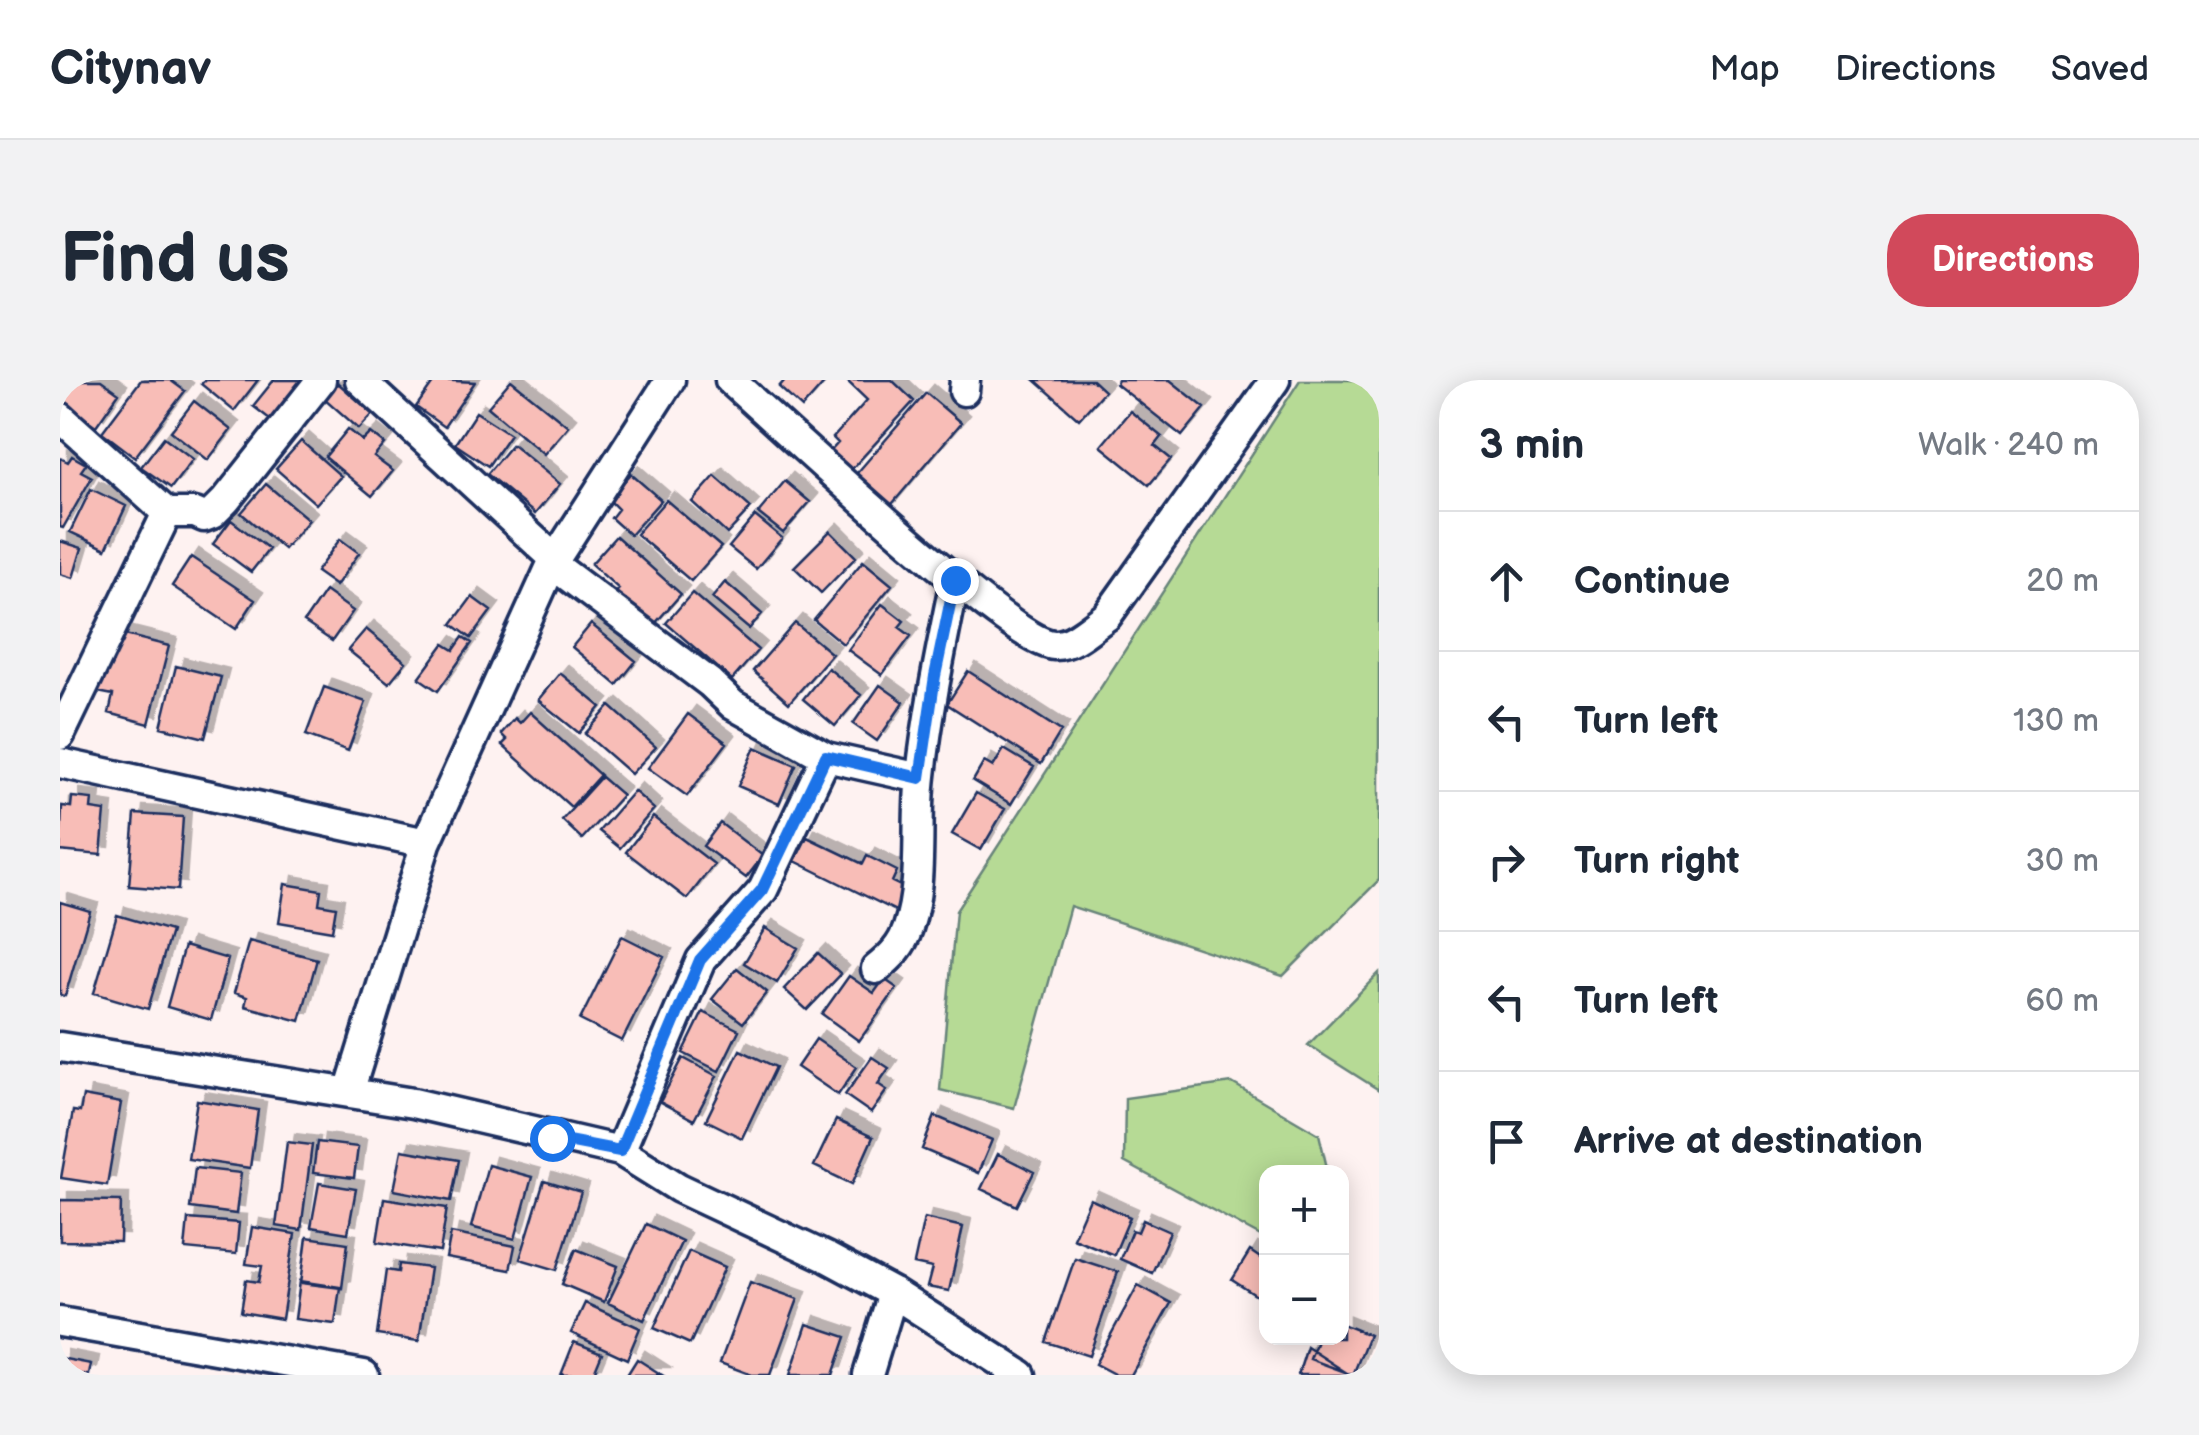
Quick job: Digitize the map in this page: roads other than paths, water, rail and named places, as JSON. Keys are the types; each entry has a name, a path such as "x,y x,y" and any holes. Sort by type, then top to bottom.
{"street":[{"path":"60,417 167,512 204,517 212,514 322,380"},
{"path":"360,380 555,563 733,705 826,756 920,778"},
{"path":"348,1092 426,843 555,563 670,380"},
{"path":"730,380 955,580 1032,637 1052,646 1068,644 1107,616 1274,380"},
{"path":"60,736 167,512"},
{"path":"876,969 896,953 908,927 915,890 920,778 955,580"},
{"path":"620,1151 700,960 762,890 826,756"},
{"path":"60,762 426,843"},
{"path":"60,1047 414,1103 620,1151 678,1188 828,1258 893,1294 1020,1375"},
{"path":"868,1375 893,1294"},
{"path":"60,1322 364,1375"}]}
